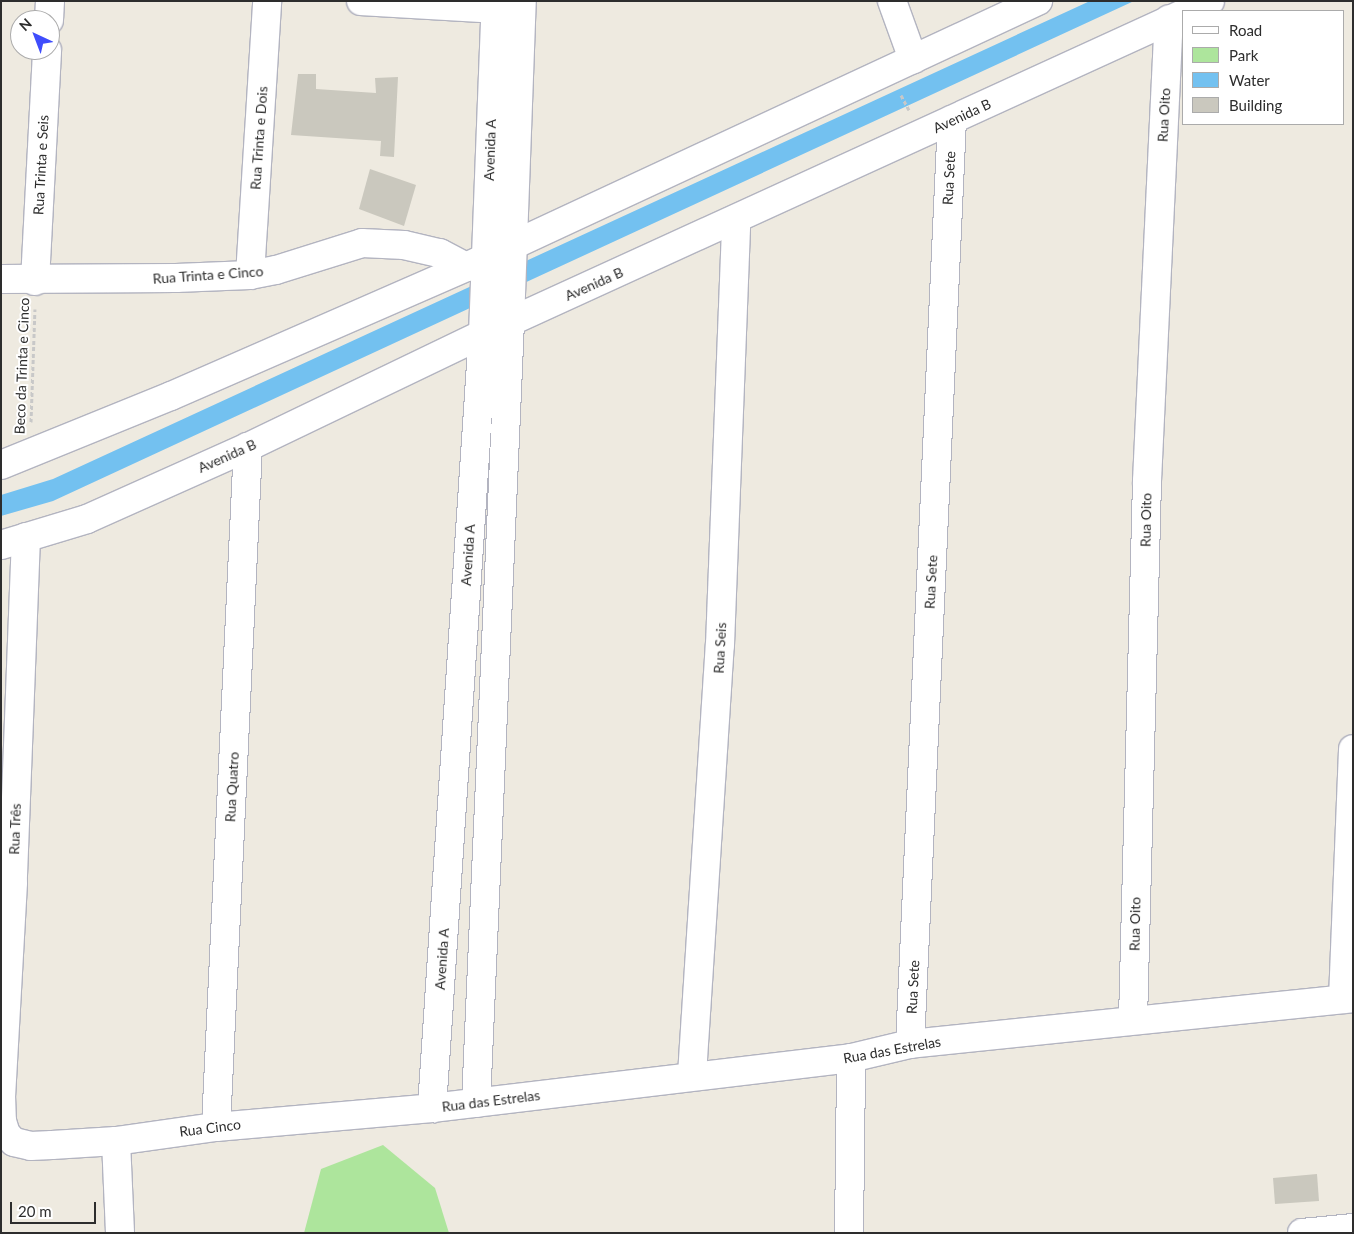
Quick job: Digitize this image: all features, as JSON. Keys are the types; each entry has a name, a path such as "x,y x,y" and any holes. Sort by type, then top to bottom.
{"street":[{"name":"Rua Trinta e Dois","path":"250,275 267,1"},
{"path":"361,1 509,5"},
{"path":"892,1 913,59"},
{"path":"1,465 170,396 512,249 1038,1"},
{"name":"Avenida B","path":"1191,10 1210,1"},
{"name":"Avenida A","path":"476,1103 510,318 512,249 509,5"},
{"name":"Avenida A","path":"432,1108 483,330 479,263 509,5"},
{"name":"Avenida B","path":"14,541 87,519 248,447 483,330 736,219 1180,15"},
{"name":"Rua Oito","path":"1133,1020 1147,481 1180,15"},
{"name":"Rua Trinta e Seis","path":"35,281 46,60"},
{"name":"Rua Sete","path":"910,1044 952,120"},
{"name":"Rua Seis","path":"692,1075 720,645 736,219"},
{"name":"Rua Trinta e Cinco","path":"1,279 35,281 250,275 276,270 362,243 413,247 479,263"},
{"name":"Rua Quatro","path":"216,1127 248,447"},
{"name":"Rua Três","path":"2,1121 1,1095 13,883 14,541"},
{"path":"1348,998 1353,749"},
{"name":"Rua das Estrelas","path":"432,1108 692,1075 851,1058 910,1044 1348,998"},
{"path":"849,1233 851,1058"},
{"name":"Rua Cinco","path":"2,1121 6,1134 14,1142 31,1146 116,1141 216,1127 432,1108"},
{"path":"116,1141 120,1233"},
{"path":"1302,1233 1353,1228"}],"path":[{"path":"898,89 912,116"},
{"name":"Beco da Trinta e Cinco","path":"31,453 35,281"}],"green space":[{"path":"383,1145 435,1188 449,1233 304,1233 321,1169"}],"water":[{"path":"1090,1 1134,1 53,501 1,516 1,495 53,479"}],"building":[{"path":"298,74 316,74 316,89 376,93 375,78 398,77 394,157 380,156 381,141 291,135"},
{"path":"370,169 416,185 404,226 359,209"},
{"path":"1317,1174 1319,1201 1275,1204 1273,1178"}]}
